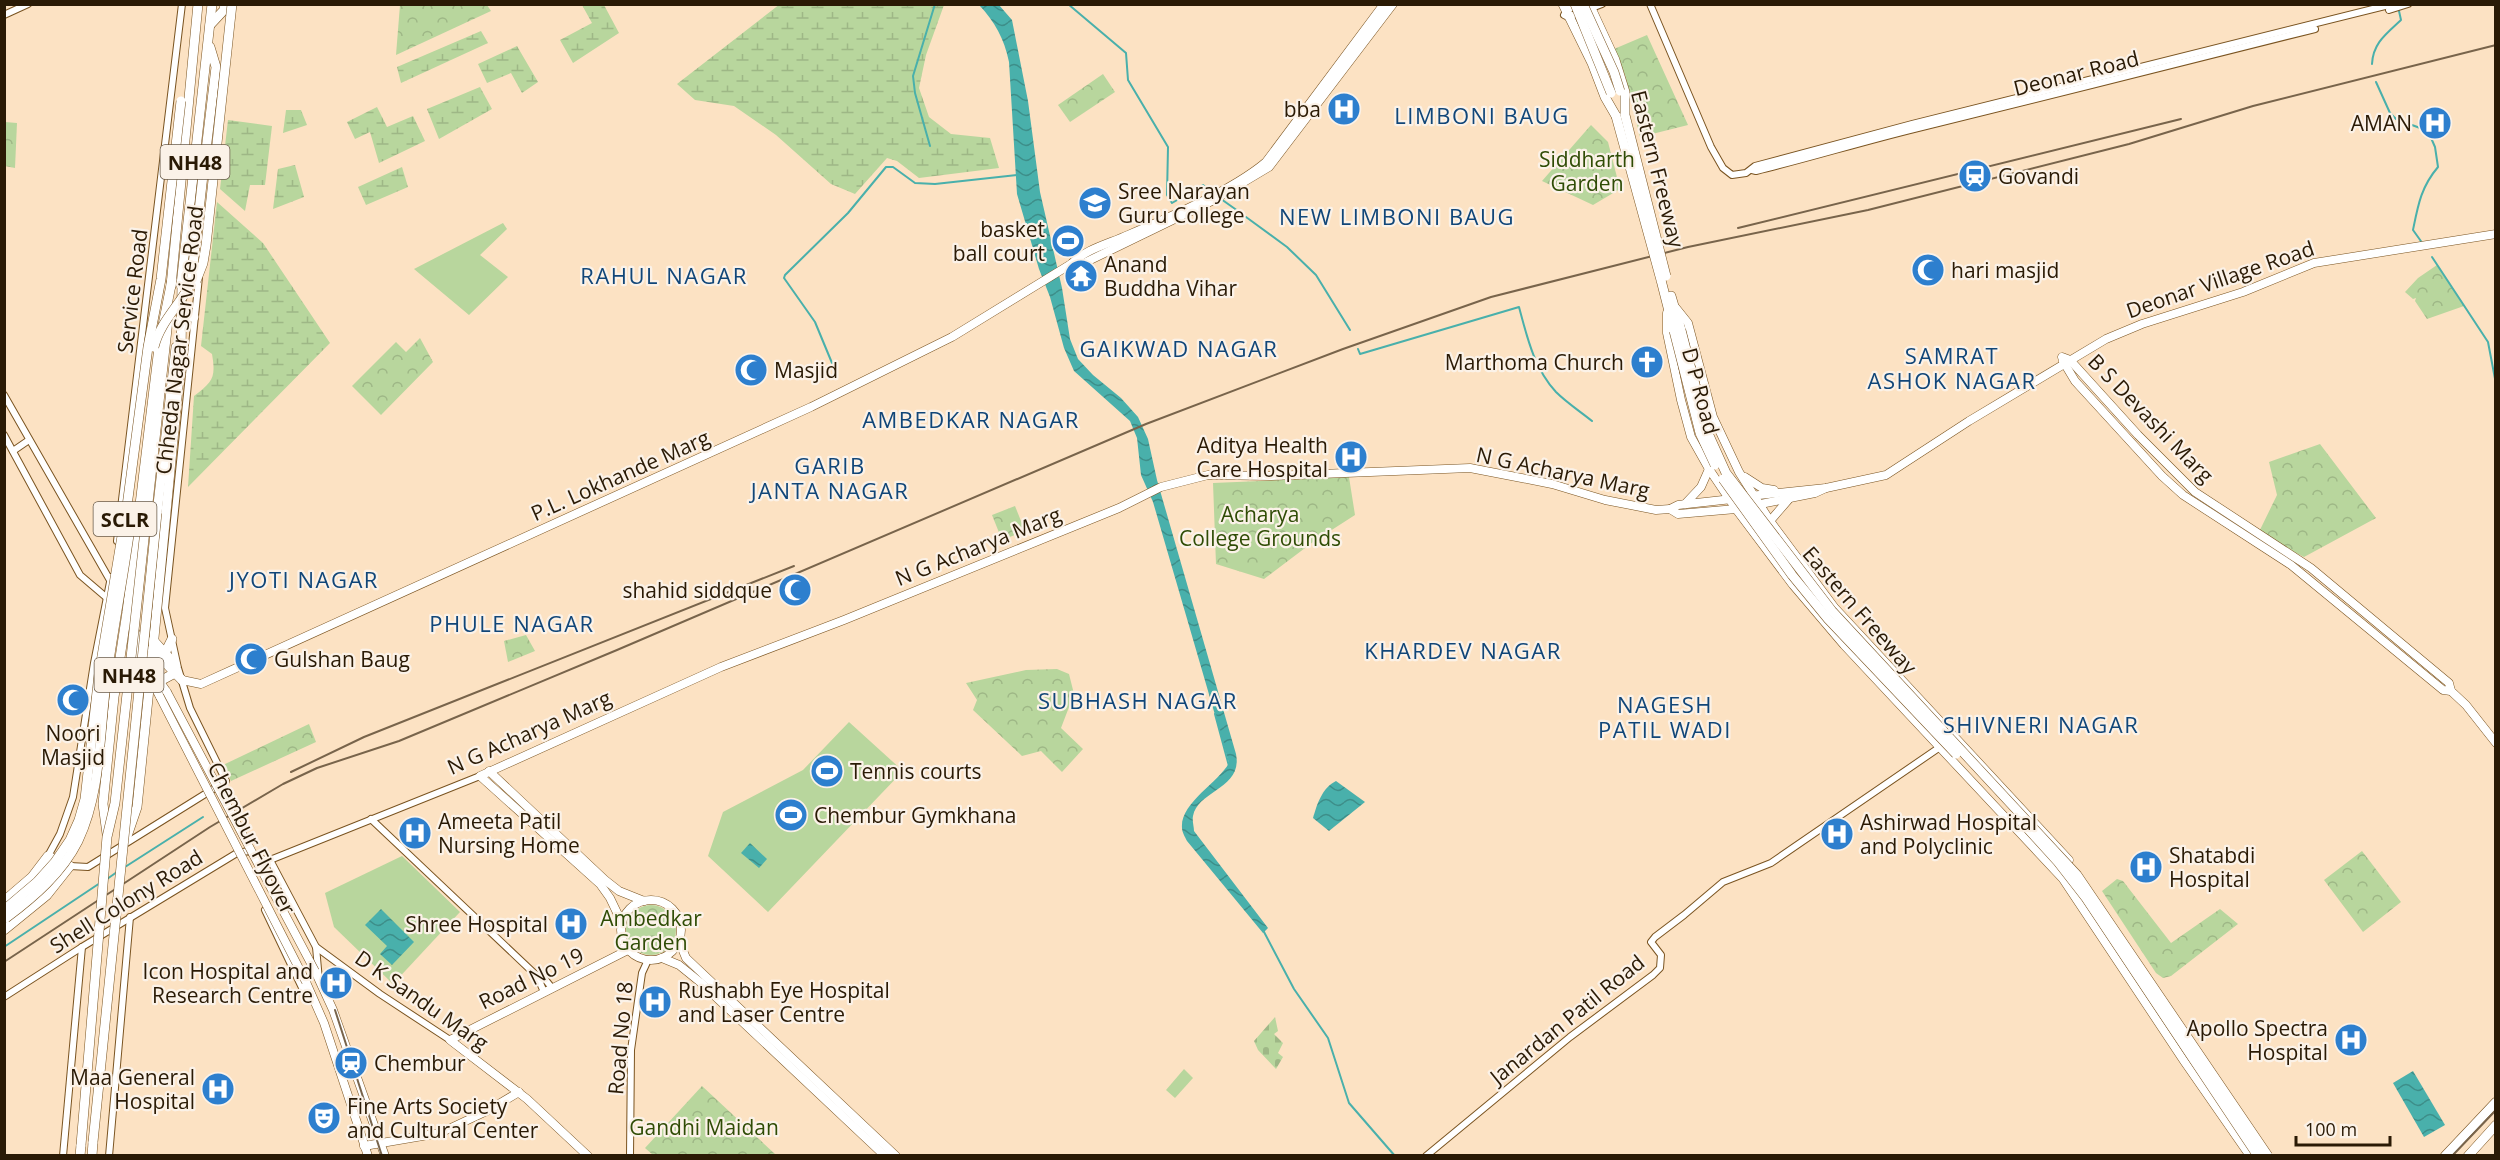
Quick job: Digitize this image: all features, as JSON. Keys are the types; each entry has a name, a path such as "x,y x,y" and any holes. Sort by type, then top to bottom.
{"highway":[{"name":"NH48","path":"92,1155 158,513 177,281 190,75 198,4"},
{"name":"NH48","path":"80,1150 107,837 115,803 147,512 212,4"},
{"path":"210,25 224,10 225,4"},
{"path":"185,295 195,283 203,263 234,4"},
{"name":"Eastern Freeway","path":"1576,4 1615,92 1670,306 1707,431 1726,473 1832,611 2072,868 2270,1155"},
{"path":"1587,6 1615,60 1622,81 1625,92 1621,116"},
{"name":"Eastern Freeway","path":"1587,6 1614,72 1615,92"},
{"path":"1566,11 1621,116"},
{"name":"SCLR","path":"5,916 42,888 61,866 76,844 86,822 92,800 152,353 156,336 185,295 195,266 216,68 208,42"},
{"name":"SCLR","path":"5,916 55,862 70,840 85,799 99,674 125,517 148,347 161,279 181,100 190,75"},
{"path":"107,837 103,804 114,697 125,626 157,354 167,305 177,281"},
{"path":"126,839 137,807 155,618 161,605 181,356 182,317 177,281"},
{"path":"147,303 167,305"},
{"path":"182,317 194,317"},
{"name":"Eastern Freeway","path":"1677,330 1700,434 1723,479 1792,575 1849,643 2043,845 2071,878 2258,1155"},
{"path":"165,652 172,639"},
{"path":"153,645 178,674"},
{"path":"153,645 165,652 178,674"},
{"path":"160,681 178,674"},
{"path":"4,901 32,877 48,856 70,866 47,895 4,930"},
{"path":"2445,1155 2496,1102"},
{"path":"2468,1155 2496,1125"}],"main road":[{"path":"1071,264 1080,255 1207,198 1255,171 1266,162 1384,4"},
{"path":"1071,264 1082,264 1182,216 1235,189 1269,167 1393,4"},
{"name":"Deonar Village Road","path":"1789,495 1886,475 1969,420 2121,332 2243,292 2314,263 2496,234"},
{"name":"P.L. Lokhande Marg","path":"178,674 201,684 792,416 952,337 1071,264"},
{"path":"1670,306 1688,323 1713,417 1739,472 1770,522 1834,607 2081,873 2270,1155"},
{"name":"D P Road","path":"1670,306 1667,333 1681,400 1692,436 1709,469 1736,509 1809,605 2063,879 2191,1072 2250,1155"},
{"name":"B S Devashi Marg","path":"2067,363 2083,375 2195,492 2311,568 2449,683 2451,691 2466,705 2496,744"},
{"name":"B S Devashi Marg","path":"2067,363 2075,381 2162,476 2183,495 2292,565 2443,690 2451,691"},
{"path":"2075,381 2083,375"},
{"name":"N G Acharya Marg","path":"480,776 721,667 855,616 1119,508 1161,487 1208,475 1271,476 1470,468 1552,484 1605,500 1656,510 1670,509 1678,514 1736,509 1789,495"},
{"path":"1684,505 1701,487 1709,469"},
{"path":"1739,472 1762,488 1789,495"},
{"path":"1670,509 1754,495 1789,495"},
{"path":"1770,522 1789,495"},
{"path":"126,607 151,669 160,681 164,695"},
{"path":"125,626 149,679 164,695"},
{"name":"Chembur Flyover","path":"164,695 320,980 385,1155"},
{"name":"Chembur Flyover","path":"164,695 306,982 324,1023 368,1155"},
{"path":"480,776 600,884 610,898 622,923 622,937 628,950 648,960 662,958 675,948 679,941 681,928 678,917 671,908 661,902 644,901 619,891 489,771"},
{"path":"622,923 634,906 644,901"},
{"path":"679,941 686,958 896,1155"},
{"name":"Road No 19","path":"450,1040 628,950"},
{"path":"662,958 679,965 700,982 885,1155"},
{"name":"D K Sandu Marg","path":"450,1040 519,1092 588,1155"},
{"path":"2191,1072 2207,1061"},
{"path":"364,1146 440,1133 487,1111 519,1092"}],"street":[{"path":"4,15 28,4"},
{"name":"Service Road","path":"48,856 60,834 73,797 110,581 147,303 182,4"},
{"name":"Chheda Nagar Service Road","path":"70,866 88,867 226,781 190,708 178,674 172,639 161,605 194,317 203,251 213,202 234,4"},
{"path":"1566,11 1576,4"},
{"path":"1566,11 1602,4"},
{"name":"Deonar Road","path":"1650,4 1711,147 1723,168 1732,175 1866,139 2408,4"},
{"name":"Deonar Road","path":"2374,11 2393,4"},
{"path":"4,395 126,607"},
{"path":"4,435 80,575 106,596 126,607 155,618"},
{"path":"13,451 29,440"},
{"path":"110,581 161,605"},
{"path":"106,596 125,626"},
{"path":"1941,747 1956,736"},
{"name":"Janardan Patil Road","path":"1426,1155 1570,1037 1653,975 1659,968 1661,955 1651,942 1654,937 1723,882 1771,863 1941,747"},
{"name":"N G Acharya Marg","path":"270,860 480,776"},
{"path":"372,819 537,976 544,978 552,988"},
{"path":"312,996 305,994 237,853 249,851 260,859 270,860 316,947 320,980"},
{"name":"Shell Colony Road","path":"4,997 130,917 237,853"},
{"path":"110,1155 130,917"},
{"path":"63,1155 82,947"},
{"name":"D K Sandu Marg","path":"316,947 380,994 450,1040"},
{"name":"Road No 18","path":"630,1155 631,1050 642,973 648,960"},
{"path":"537,976 544,992"}],"green space":[{"path":"780,4 944,5 926,55 919,88 929,117 951,134 990,138 999,168 919,178 897,161 887,158 855,194 831,184 776,135 734,106 695,100 677,84"},
{"path":"400,5 487,5 491,11 396,55"},
{"path":"582,5 604,5 619,33 573,63 560,40 592,23"},
{"path":"481,31 488,43 401,83 397,67"},
{"path":"1647,35 1688,125 1640,137 1625,75 1614,49"},
{"path":"517,46 538,82 522,93 511,73 487,83 478,64"},
{"path":"1103,74 1115,92 1070,122 1058,105"},
{"path":"480,87 492,109 439,139 427,109"},
{"path":"377,107 387,127 413,116 425,141 379,163 370,132 355,139 347,122"},
{"path":"286,110 301,110 307,125 283,133"},
{"path":"228,120 272,126 265,185 250,185 245,211 220,189"},
{"path":"5,122 17,123 15,168 5,166"},
{"name":"Siddharth Garden","path":"1591,125 1608,142 1620,189 1593,205 1542,181"},
{"path":"295,165 304,197 273,209 278,169"},
{"path":"402,167 408,187 366,205 358,187"},
{"path":"217,202 263,243 330,343 188,487 194,396 212,378 214,369 212,354 201,346"},
{"path":"503,223 507,229 480,255 508,277 469,315 414,269"},
{"path":"2437,265 2464,306 2427,319 2415,301 2416,298 2413,299 2405,292 2418,278"},
{"path":"420,338 433,362 381,415 352,386 396,342 406,352"},
{"path":"2320,444 2376,518 2304,557 2258,534 2277,495 2269,462"},
{"name":"Acharya College Grounds","path":"1349,477 1355,515 1313,542 1264,579 1216,564 1213,483"},
{"path":"1015,506 1025,531 1002,540 992,515"},
{"path":"526,635 535,651 508,662 504,641"},
{"path":"1057,669 1069,674 1074,694 1061,728 1083,749 1062,772 1041,751 1022,756 973,710 977,700 966,683 1026,670"},
{"name":"Chembur Gymkhana","path":"849,722 903,771 768,912 708,856 723,812 803,770"},
{"path":"309,724 316,742 231,781 223,765"},
{"path":"2362,851 2401,902 2363,932 2324,880"},
{"path":"402,856 460,912 393,984 334,927 325,893"},
{"path":"2117,879 2123,881 2171,943 2220,909 2238,924 2171,976 2163,978 2156,973 2102,891"},
{"name":"Ambedkar Garden","path":"646,905 656,905 669,912 676,925 676,935 669,948 656,955 646,955 637,951 630,944 626,935 626,925 630,916 637,909"},
{"path":"1275,1017 1278,1031 1274,1034 1283,1043 1278,1053 1283,1057 1276,1069 1258,1050 1254,1041"},
{"path":"1184,1069 1193,1078 1175,1098 1166,1090"},
{"name":"Gandhi Maidan","path":"702,1086 776,1155 653,1155 645,1148"}],"water":[{"path":"979,5 999,5 1012,20 1028,101 1040,192 1062,288 1070,339 1078,359 1121,398 1138,417 1148,439 1157,480 1236,754 1233,775 1197,807 1193,818 1194,831 1268,928 1263,933 1187,841 1182,831 1183,819 1187,810 1229,763 1153,502 1141,475 1137,438 1130,421 1074,371 1064,348 1017,194 1007,53 998,31"},
{"path":"1336,781 1365,802 1329,831 1313,818 1324,792"},
{"path":"750,843 767,859 759,868 741,853"},
{"path":"381,909 414,942 392,965 380,954 387,946 365,925"},
{"path":"2413,1071 2445,1125 2424,1137 2393,1083"}],"waterway":[{"path":"930,146 915,93 913,76 935,4"},
{"path":"1068,4 1126,53 1128,80 1168,147 1167,195 1172,203 1203,185 1211,192"},
{"path":"2372,64 2378,45 2401,20 2399,11"},
{"path":"2376,82 2390,113 2396,119 2428,131 2435,147 2438,167 2424,189 2413,230 2423,244"},
{"path":"832,363 815,322 784,278 848,213 886,167 893,167 915,183 935,184 1017,175"},
{"path":"1221,199 1238,211"},
{"path":"1246,217 1287,247 1316,275 1350,330"},
{"path":"2432,257 2488,342 2496,384"},
{"path":"1358,349 1360,354 1519,307 1532,352 1548,383 1569,404 1592,421"},
{"path":"1215,714 1229,766"},
{"path":"125,867 203,817"},
{"path":"107,879 117,872"},
{"path":"4,947 100,883"},
{"path":"1263,930 1294,989 1328,1038 1349,1103 1395,1156"}],"railway":[{"path":"4,962 210,827 283,784 317,768 399,741 1146,424 1343,349 1491,297 1688,247 1868,210 2129,144 2253,106 2496,45"},
{"path":"1738,228 2181,119"},
{"path":"291,772 364,737 794,566"},
{"path":"335,1010 382,1156"},
{"path":"2452,1156 2496,1110"}],"place":[{"name":"bba","path":"1344,109"},
{"name":"AMAN","path":"2435,123"},
{"name":"Govandi","path":"1975,176"},
{"name":"Sree Narayan Guru College","path":"1095,203"},
{"name":"basket ball court","path":"1068,241"},
{"name":"hari masjid","path":"1928,270"},
{"name":"Anand Buddha Vihar","path":"1081,276"},
{"name":"Marthoma Church","path":"1647,362"},
{"name":"Masjid","path":"751,370"},
{"name":"Aditya Health Care Hospital","path":"1351,457"},
{"name":"shahid siddque","path":"795,590"},
{"name":"Gulshan Baug","path":"251,659"},
{"name":"Noori Masjid","path":"73,700"},
{"name":"Tennis courts","path":"827,771"},
{"name":"Chembur Gymkhana","path":"791,815"},
{"name":"Ameeta Patil Nursing Home","path":"415,833"},
{"name":"Ashirwad Hospital and Polyclinic","path":"1837,834"},
{"name":"Shatabdi Hospital","path":"2146,867"},
{"name":"Shree Hospital","path":"571,924"},
{"name":"Icon Hospital and Research Centre","path":"336,983"},
{"name":"Rushabh Eye Hospital and Laser Centre","path":"655,1002"},
{"name":"Apollo Spectra Hospital","path":"2351,1040"},
{"name":"Chembur","path":"351,1063"},
{"name":"Maa General Hospital","path":"218,1089"},
{"name":"Fine Arts Society and Cultural Center","path":"324,1118"}],"district":[{"name":"LIMBONI BAUG","path":"1482,115"},
{"name":"NEW LIMBONI BAUG","path":"1397,216"},
{"name":"RAHUL NAGAR","path":"664,275"},
{"name":"GAIKWAD NAGAR","path":"1179,348"},
{"name":"SAMRAT ASHOK NAGAR","path":"1952,368"},
{"name":"AMBEDKAR NAGAR","path":"971,419"},
{"name":"GARIB JANTA NAGAR","path":"830,478"},
{"name":"JYOTI NAGAR","path":"304,579"},
{"name":"PHULE NAGAR","path":"512,623"},
{"name":"KHARDEV NAGAR","path":"1463,650"},
{"name":"SUBHASH NAGAR","path":"1138,700"},
{"name":"NAGESH PATIL WADI","path":"1665,716"},
{"name":"SHIVNERI NAGAR","path":"2041,724"}]}
